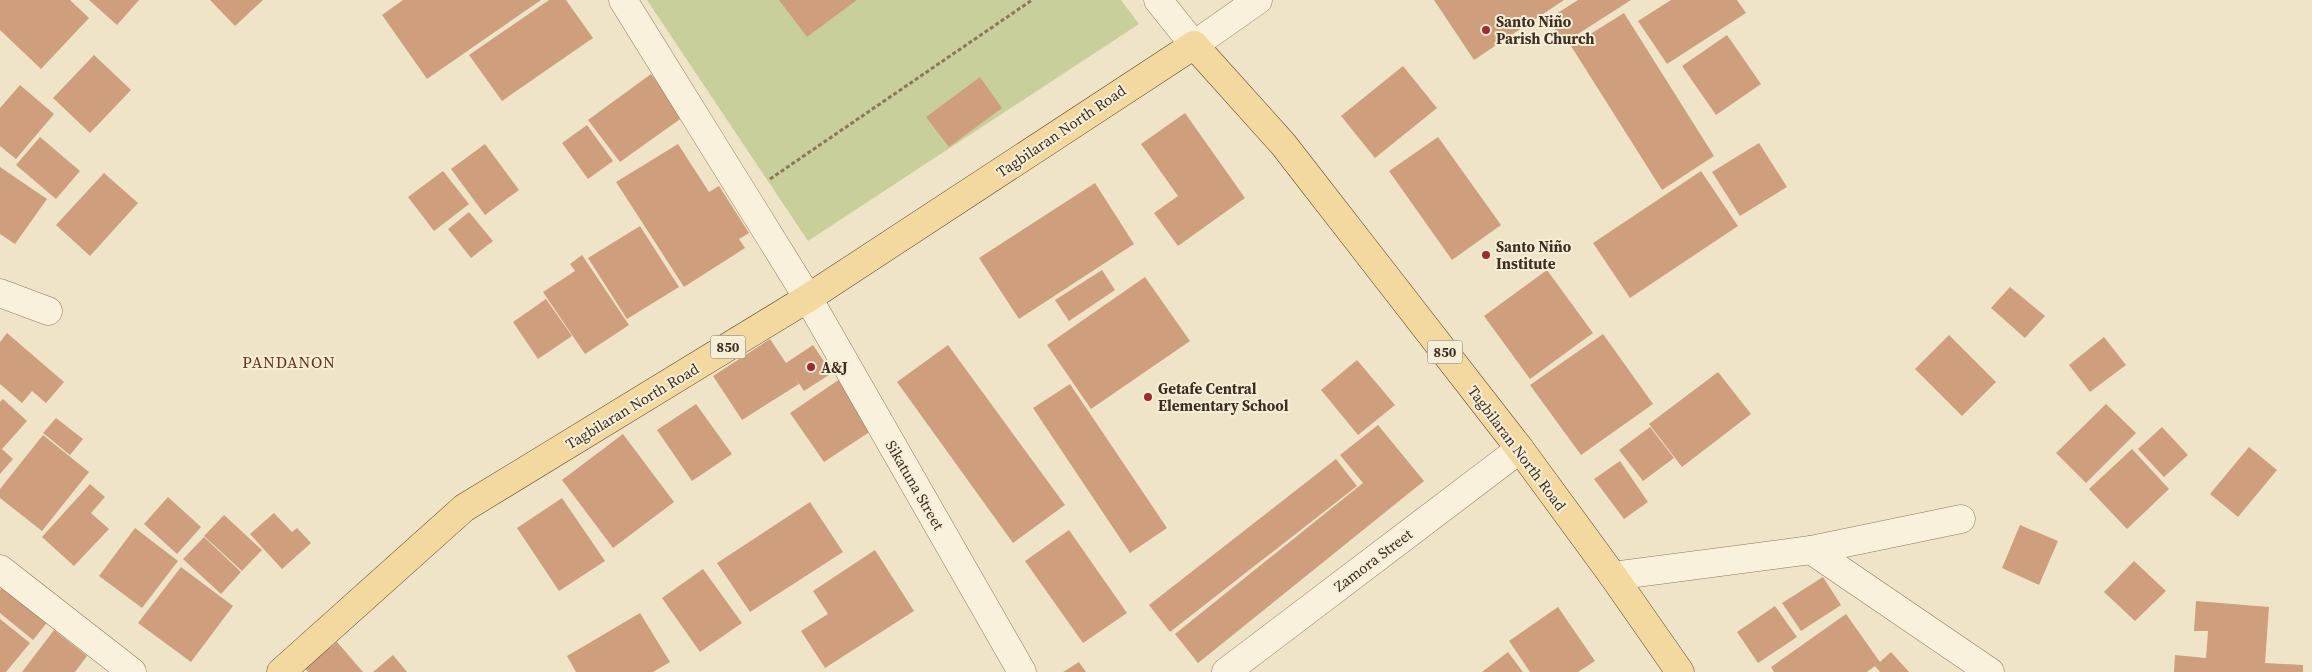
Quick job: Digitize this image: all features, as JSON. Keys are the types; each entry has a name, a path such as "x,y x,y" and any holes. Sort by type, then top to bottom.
{"main road":[{"name":"Tagbilaran North Road","path":"281,672 464,508 808,298 1134,82 1194,45 1283,144 1520,449 1613,576 1680,672"}],"street":[{"name":"Sikatuna Street","path":"623,0 808,298 1022,672"},
{"path":"1158,0 1194,45 1258,0"},
{"path":"0,293 48,310"},
{"name":"Zamora Street","path":"1226,672 1520,449"},
{"path":"1613,576 1811,550 1961,519"},
{"path":"1811,550 1990,672"},
{"path":"0,569 132,672"}],"path":[{"path":"745,196 1032,0"}],"green space":[{"path":"647,0 1121,0 1139,24 808,241"}],"building":[{"path":"0,0 70,0 89,18 41,69 0,30"},
{"path":"89,0 139,0 117,25"},
{"path":"210,0 263,0 235,26"},
{"path":"403,0 541,0 427,79 382,15"},
{"path":"549,0 566,0 593,38 502,101 469,55"},
{"path":"779,0 857,0 807,37"},
{"name":"Santo Niño Parish Church","path":"1434,0 1564,0 1474,60"},
{"path":"1578,0 1631,0 1564,43 1548,19"},
{"path":"1671,0 1737,0 1746,13 1667,64 1638,21"},
{"path":"1624,13 1714,156 1662,190 1571,46"},
{"path":"1727,35 1761,84 1716,115 1682,66"},
{"path":"94,55 131,90 90,133 53,98"},
{"path":"1403,66 1437,108 1375,158 1341,116"},
{"path":"651,74 683,117 620,162 588,120"},
{"path":"980,77 1002,108 949,147 926,117"},
{"path":"20,85 54,114 16,159 0,146 0,108"},
{"path":"1185,113 1245,198 1178,246 1154,213 1178,196 1141,144"},
{"path":"587,125 613,161 588,179 562,143"},
{"path":"40,137 80,171 56,199 16,165"},
{"path":"1438,137 1501,225 1452,260 1389,171"},
{"path":"1759,143 1787,187 1740,216 1712,172"},
{"path":"485,144 519,190 485,215 451,169"},
{"path":"678,144 709,192 719,186 749,233 739,239 745,248 684,287 616,182"},
{"path":"0,167 47,199 15,244 0,234"},
{"path":"443,171 469,204 434,231 408,197"},
{"path":"1701,171 1738,226 1630,298 1593,243"},
{"path":"104,173 138,203 90,256 56,225"},
{"path":"1095,183 1134,244 1019,319 979,258"},
{"path":"469,212 493,241 471,258 448,229"},
{"path":"640,226 679,287 627,319 588,258"},
{"path":"582,255 629,325 585,354 543,292 575,271 570,264"},
{"path":"1102,270 1115,290 1069,321 1055,300"},
{"path":"1547,270 1593,333 1530,379 1484,316"},
{"path":"1145,277 1190,341 1091,409 1047,345"},
{"path":"2010,287 2045,316 2025,338 1991,308"},
{"path":"546,299 572,336 538,359 513,322"},
{"path":"7,333 64,382 46,403 32,391 22,403 0,384 0,342"},
{"path":"1603,334 1653,404 1581,455 1530,385"},
{"path":"1949,335 1996,382 1962,416 1915,369"},
{"path":"2104,337 2126,365 2090,392 2069,365"},
{"path":"770,339 786,363 813,345 832,373 804,391 794,376 799,384 742,420 713,376"},
{"path":"948,345 1065,505 1013,543 897,382"},
{"path":"1357,360 1395,405 1358,435 1321,390"},
{"path":"1718,372 1751,414 1682,467 1649,424"},
{"path":"840,379 874,429 824,462 790,413"},
{"path":"1070,384 1167,528 1130,553 1033,408"},
{"path":"3,399 27,421 2,449 13,459 0,474 0,402"},
{"path":"696,404 732,454 692,481 657,430"},
{"path":"2106,404 2136,433 2086,483 2056,453"},
{"path":"56,418 83,439 70,455 43,433"},
{"path":"1378,425 1424,481 1198,663 1175,634 1363,483 1340,455"},
{"path":"1650,427 1674,458 1643,481 1619,450"},
{"path":"2162,427 2188,455 2164,477 2138,449"},
{"path":"623,434 674,502 613,548 562,480"},
{"path":"43,435 89,472 42,531 0,498 0,489"},
{"path":"2249,447 2277,470 2238,517 2210,494"},
{"path":"2132,449 2169,489 2127,529 2089,489"},
{"path":"1336,459 1357,486 1170,632 1149,605"},
{"path":"1620,461 1648,502 1624,519 1594,479"},
{"path":"90,484 105,497 91,513 109,529 74,566 42,537"},
{"path":"168,497 201,527 177,554 144,524"},
{"path":"562,498 605,561 559,591 517,528"},
{"path":"810,502 843,552 750,612 717,563"},
{"path":"274,513 292,532 297,528 311,543 282,569 250,534"},
{"path":"224,515 262,550 242,571 204,536"},
{"path":"2020,525 2058,541 2039,585 2002,568"},
{"path":"135,528 178,561 142,608 99,576"},
{"path":"1069,530 1127,613 1083,643 1025,561"},
{"path":"204,537 241,572 221,594 183,559"},
{"path":"875,550 914,611 825,668 801,631 828,614 813,591"},
{"path":"2134,561 2166,591 2135,621 2104,592"},
{"path":"181,567 233,606 191,662 138,623"},
{"path":"703,569 742,623 700,652 662,598"},
{"path":"1823,577 1841,605 1801,631 1782,603"},
{"path":"9,578 54,614 33,640 0,613 0,590"},
{"path":"2196,601 2269,607 2265,663 2303,665 2303,672 2174,672 2175,655 2206,658 2208,631 2194,631"},
{"path":"1775,606 1797,637 1758,663 1737,632"},
{"path":"1558,607 1595,661 1578,672 1530,672 1509,641"},
{"path":"640,613 670,662 653,672 576,672 567,656"},
{"path":"1846,614 1880,662 1891,652 1909,672 1880,672 1875,666 1867,672 1774,672 1771,667"},
{"path":"0,619 30,643 6,672 0,672"},
{"path":"54,630 87,656 75,672 22,672"},
{"path":"337,642 363,672 308,672 305,668"},
{"path":"1508,652 1523,672 1482,672"},
{"path":"393,655 407,672 373,672"},
{"path":"1079,662 1086,672 1063,672"}],"place":[{"name":"Santo Niño Parish Church","path":"1486,30"},
{"name":"Santo Niño Institute","path":"1486,255"},
{"name":"A&J","path":"811,367"},
{"name":"Getafe Central Elementary School","path":"1148,397"}],"district":[{"name":"PANDANON","path":"289,362"}]}
